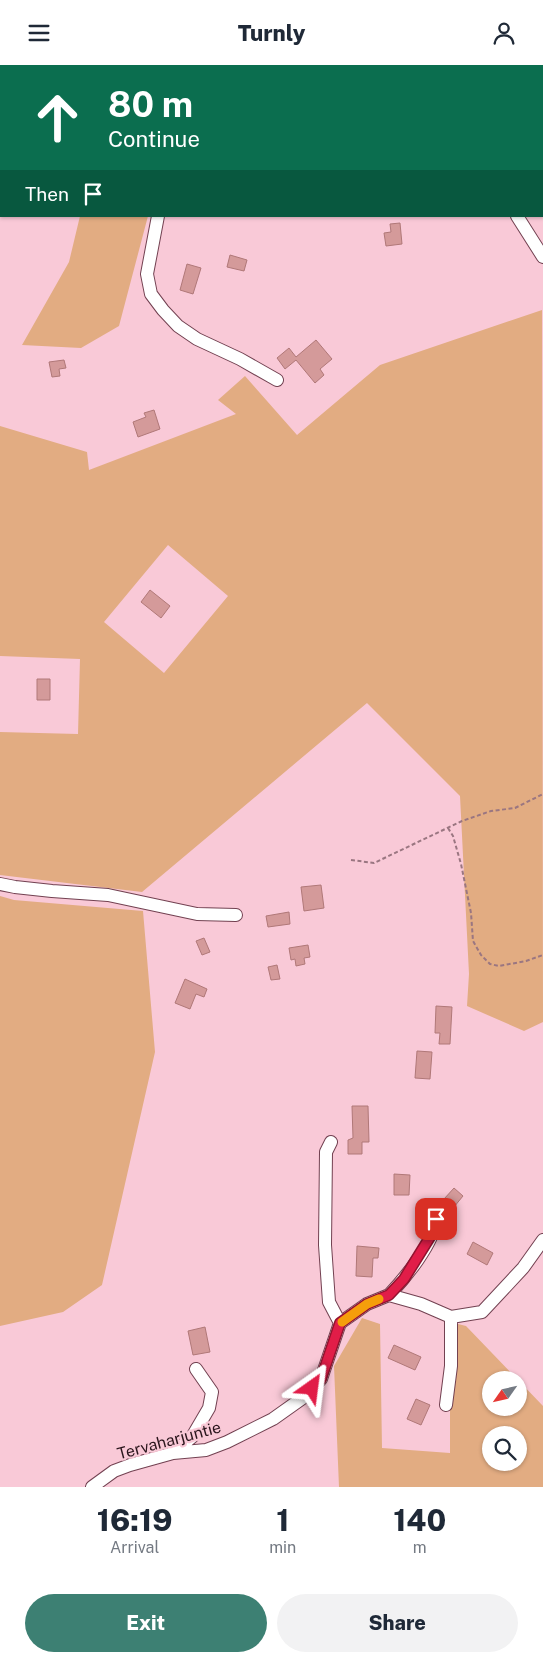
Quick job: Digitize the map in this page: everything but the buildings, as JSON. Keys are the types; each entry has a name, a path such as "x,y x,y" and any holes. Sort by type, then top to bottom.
{"street":[{"path":"158,217 147,274 151,294 178,326 197,339 240,359 277,380"},
{"path":"518,217 543,257"},
{"path":"0,884 52,891 108,895 197,914 236,915"},
{"path":"331,1141 326,1152 325,1245 329,1302 340,1323 367,1304 389,1295 404,1279 435,1229 436,1219"},
{"path":"389,1295 421,1304 452,1317 482,1312 523,1268 543,1240"},
{"path":"446,1405 451,1366 452,1317"},
{"name":"Tervaharjuntie","path":"92,1487 114,1471 173,1453 206,1450 227,1442 273,1419 304,1397 321,1379 340,1323"},
{"path":"173,1453 192,1437 209,1408 212,1392 196,1369"}],"path":[{"path":"351,860 374,863 462,821 490,811 515,808 543,794"},
{"path":"448,828 453,836 461,864 471,913 473,941 482,955 490,964 498,967 543,955"}],"shaded area":[{"path":"80,217 148,217 119,326 81,348 22,345 69,262"},
{"path":"542,310 543,1022 524,1031 467,1006 469,974 460,796 367,703 142,892 0,875 0,732 78,734 80,659 0,656 0,426 87,452 89,470 236,414 218,400 245,376 297,435 380,365","holes":["168,545 228,596 164,673 104,622"]},
{"path":"0,896 14,900 143,911 155,1052 102,1285 63,1312 0,1326"},
{"path":"362,1318 380,1324 382,1448 450,1453 450,1322 466,1326 509,1371 482,1371 482,1416 528,1416 528,1390 543,1406 543,1487 339,1487 334,1366"}],"slow traffic":[{"path":"342,1322 367,1304 379,1299"}],"route":[{"path":"312,1388 321,1379 340,1323 367,1304 389,1295 404,1279 435,1229 436,1219"}]}
